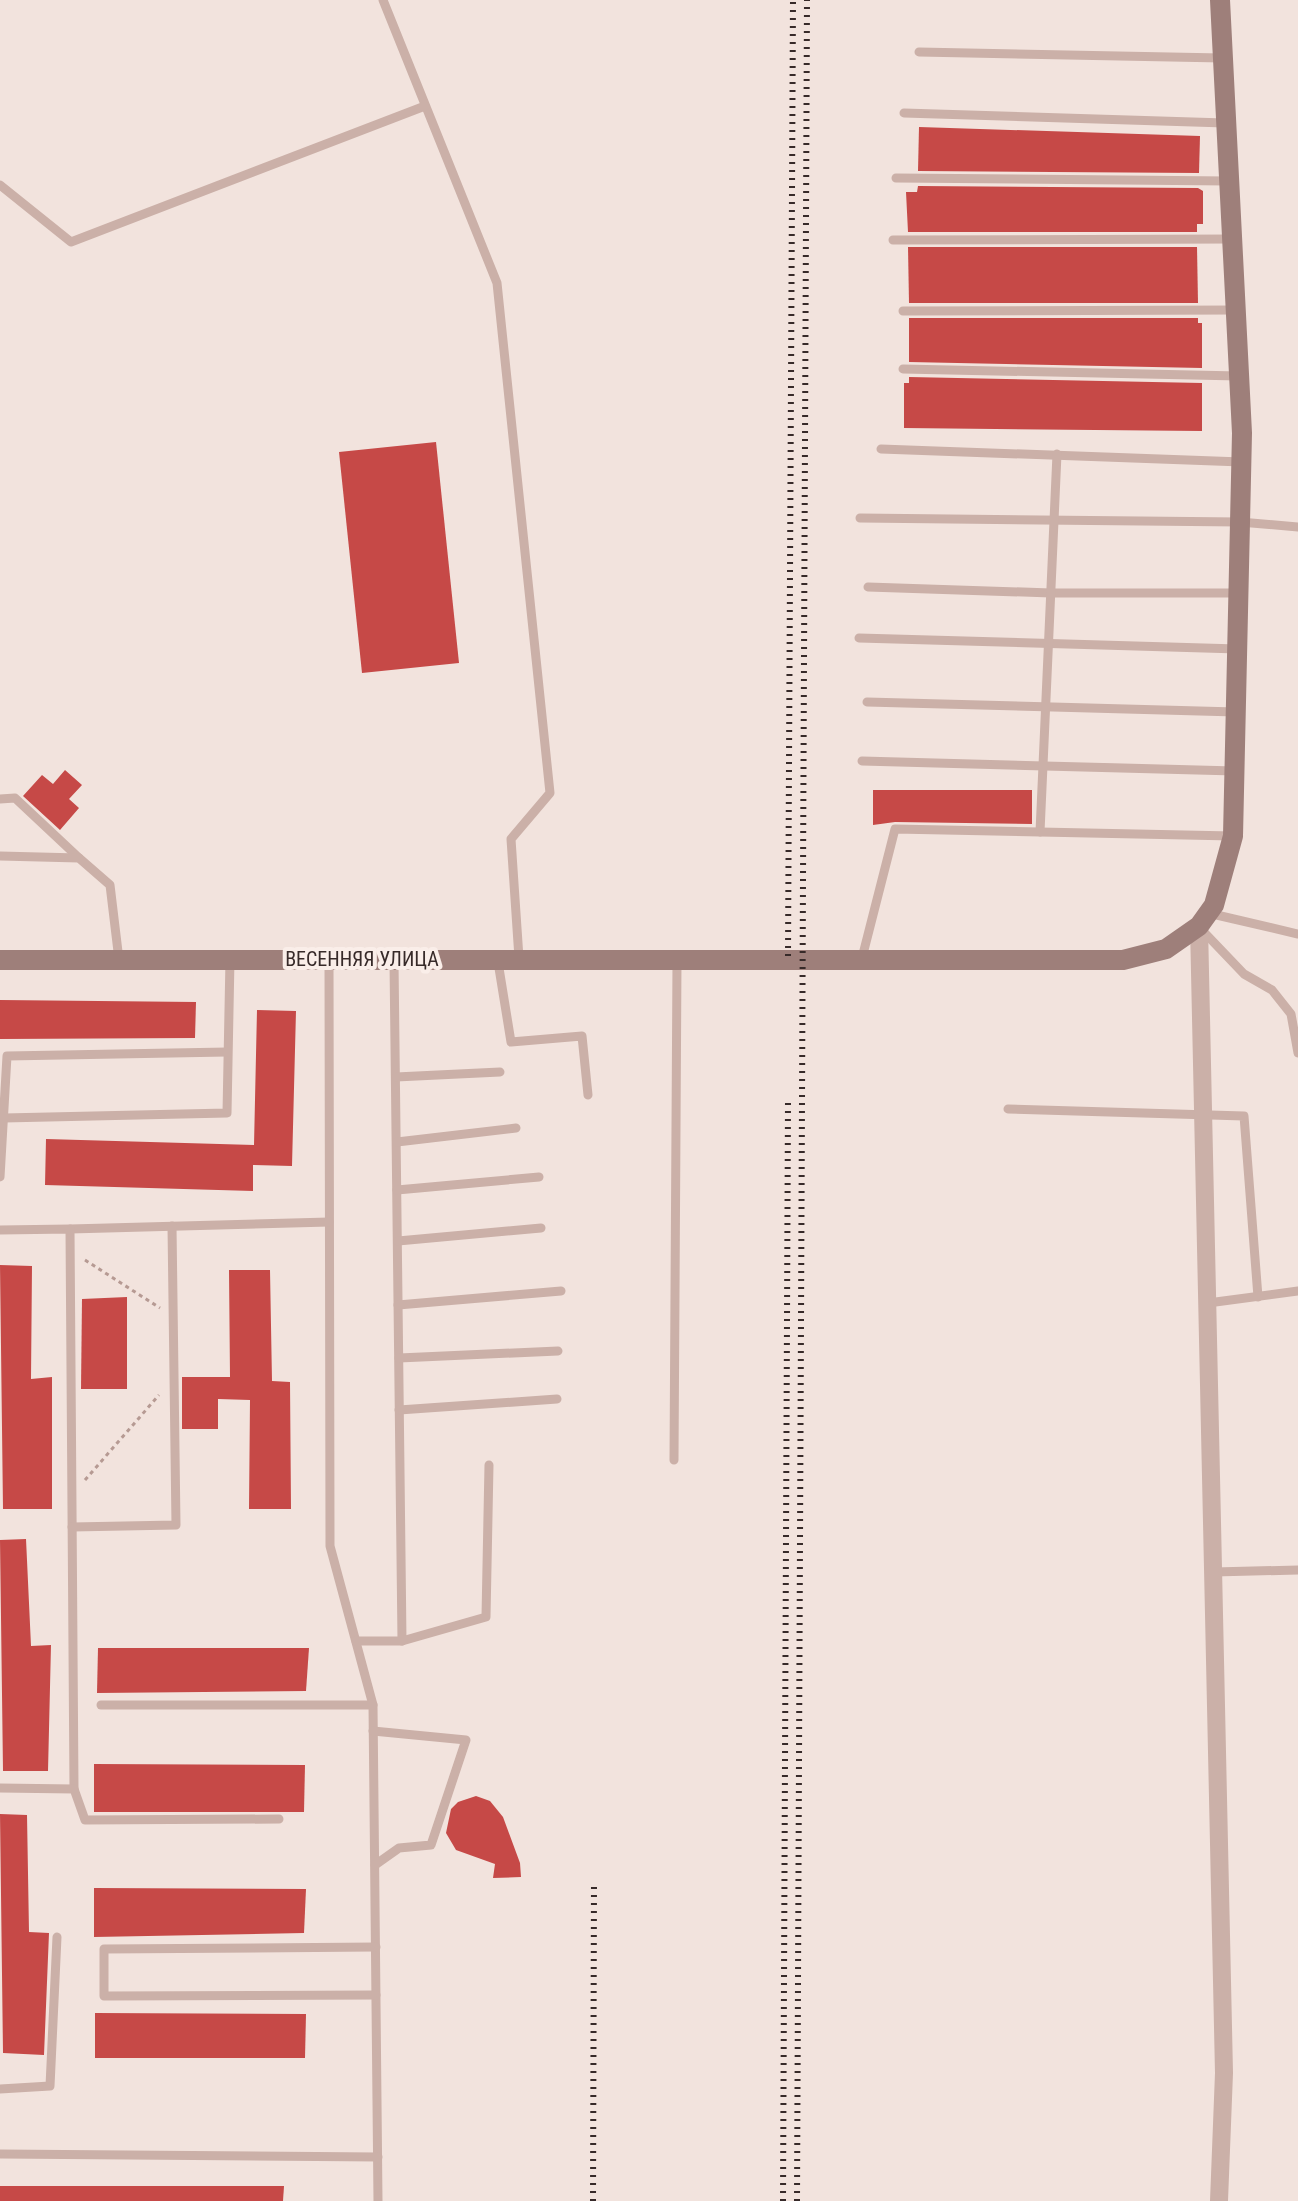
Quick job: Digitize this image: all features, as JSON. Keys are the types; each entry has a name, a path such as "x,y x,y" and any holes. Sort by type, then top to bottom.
{"street":[{"path":"1219,2201 1224,2073 1203,1114 1203,920 1225,875 1233,836 1242,462 1220,0"},
{"name":"ВЕСЕННЯЯ УЛИЦА","path":"0,960 723,957 1123,960 1166,949 1203,920"}],"lane":[{"path":"383,0 497,283 550,793 511,839 519,958"},
{"path":"919,52 1222,58"},
{"path":"0,185 71,242 425,106"},
{"path":"904,113 1225,123"},
{"path":"896,178 1228,181"},
{"path":"893,240 1232,239"},
{"path":"903,311 1235,310"},
{"path":"903,369 1239,376"},
{"path":"881,449 1242,462"},
{"path":"1040,832 1057,454"},
{"path":"860,518 1240,522 1298,527"},
{"path":"868,587 1051,593 1239,593"},
{"path":"859,638 1238,649"},
{"path":"867,702 1046,704 1236,712"},
{"path":"862,761 1235,771"},
{"path":"0,799 15,798 110,885 119,960"},
{"path":"862,958 895,829 1233,836"},
{"path":"0,856 79,858"},
{"path":"1203,920 1298,934"},
{"path":"1203,920 1244,974 1272,990 1291,1014 1298,1053"},
{"path":"674,1460 677,957"},
{"path":"498,958 511,1042 582,1036 588,1095"},
{"path":"4,1118 227,1113 230,959"},
{"path":"329,959 330,1546 373,1705 378,2201"},
{"path":"394,959 402,1641"},
{"path":"0,1177 7,1056 227,1052"},
{"path":"396,1077 500,1072"},
{"path":"1008,1109 1244,1116 1258,1297"},
{"path":"397,1142 516,1128"},
{"path":"397,1190 539,1177"},
{"path":"0,1230 329,1222"},
{"path":"72,1527 176,1525 172,1226"},
{"path":"398,1241 541,1228"},
{"path":"70,1229 74,1789 85,1820 279,1819"},
{"path":"398,1305 561,1291"},
{"path":"1208,1303 1298,1291"},
{"path":"399,1358 558,1351"},
{"path":"399,1410 557,1399"},
{"path":"356,1641 402,1641 486,1617 489,1465"},
{"path":"1214,1572 1298,1570"},
{"path":"101,1705 373,1705"},
{"path":"373,1731 466,1740 431,1845 399,1848 375,1865"},
{"path":"0,1788 74,1789"},
{"path":"0,2089 50,2086 57,1937"},
{"path":"376,1947 104,1949 104,1996 376,1995"},
{"path":"0,2154 378,2157"}],"path":[{"path":"70,1250 173,1316"},
{"path":"71,1496 174,1377"}],"building":[{"path":"919,127 1200,136 1199,173 918,171"},
{"path":"918,186 1198,188 1203,191 1203,224 1197,224 1197,232 908,232 906,192 917,192"},
{"path":"908,247 1197,247 1198,303 909,303"},
{"path":"909,318 1198,318 1198,323 1202,323 1202,368 909,362"},
{"path":"909,377 1202,383 1202,431 904,428 904,383 909,383"},
{"path":"436,442 459,663 362,673 339,452"},
{"path":"65,770 82,785 69,799 79,808 60,830 23,796 42,775 53,784"},
{"path":"873,790 1032,790 1032,824 895,822 873,825"},
{"path":"0,1000 196,1002 195,1038 0,1039"},
{"path":"257,1010 296,1011 292,1166 253,1165 253,1191 45,1185 46,1139 254,1145"},
{"path":"0,1265 32,1266 31,1379 52,1377 52,1509 3,1509"},
{"path":"229,1270 270,1270 272,1381 290,1382 291,1509 249,1509 250,1400 218,1399 218,1429 182,1429 182,1377 230,1377"},
{"path":"127,1297 127,1389 81,1389 82,1299"},
{"path":"26,1539 31,1646 51,1645 48,1771 3,1771 0,1540"},
{"path":"98,1648 309,1648 306,1691 97,1693"},
{"path":"94,1764 305,1765 304,1812 94,1812"},
{"path":"476,1796 490,1801 503,1817 520,1863 521,1877 493,1878 495,1864 456,1850 446,1833 451,1809 458,1802"},
{"path":"0,1814 27,1815 29,1932 49,1933 44,2055 3,2053"},
{"path":"94,1888 306,1889 304,1933 94,1937"},
{"path":"95,2013 306,2014 305,2058 95,2058"},
{"path":"0,2186 284,2186 283,2201 0,2201"}],"railway":[{"path":"788,956 793,0"},
{"path":"797,2201 807,0"},
{"path":"783,2201 788,1100"},
{"path":"593,2201 594,1885"}]}
